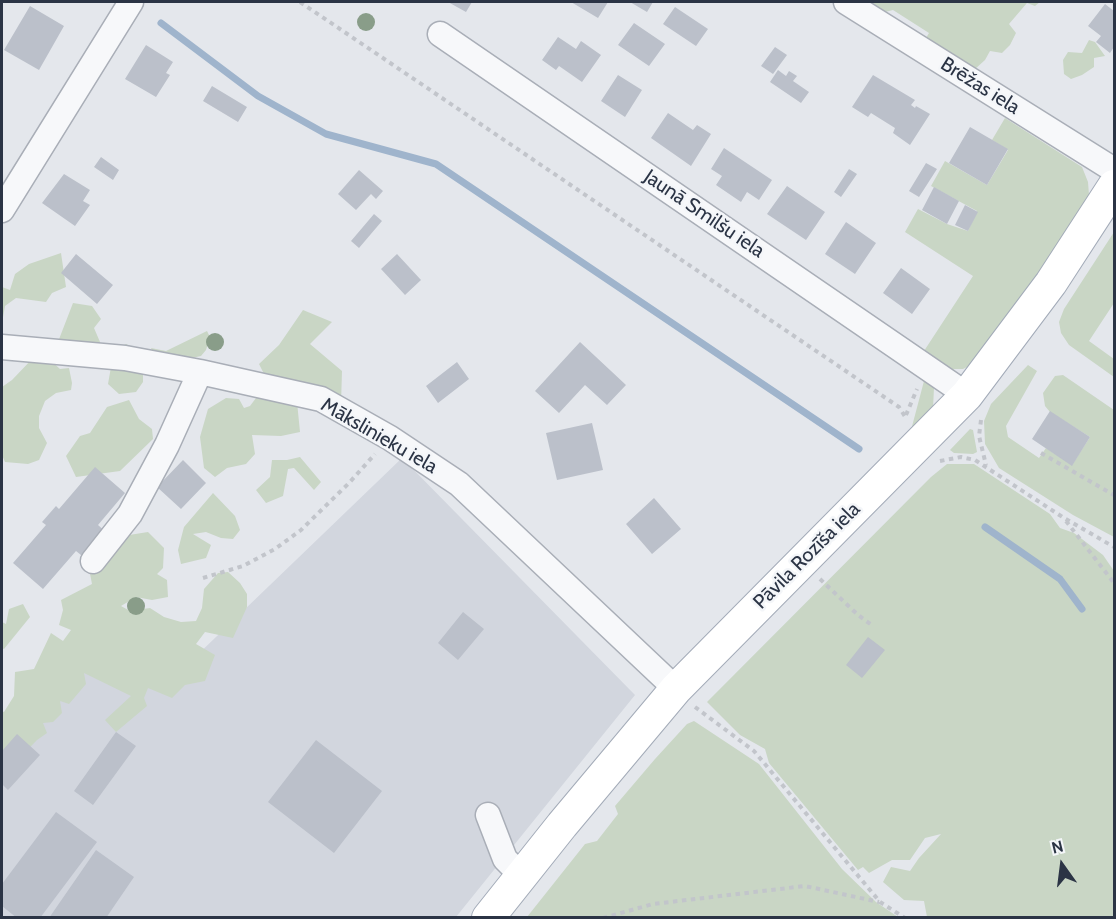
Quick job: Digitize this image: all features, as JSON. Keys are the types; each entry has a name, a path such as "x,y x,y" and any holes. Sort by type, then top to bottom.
{"main road":[{"name":"Pāvila Rozīša iela","path":"488,918 676,689 803,560 974,406 1026,319 1114,186"}],"street":[{"path":"2,210 131,2"},
{"name":"Brēžas iela","path":"846,2 1114,170"},
{"name":"Jaunā Smilšu iela","path":"440,34 974,406"},
{"name":"Mākslinieku iela","path":"2,347 125,358 321,399 390,438 459,484 676,689"},
{"path":"93,561 130,514 167,445 200,372"},
{"path":"488,815 505,859 521,875"}],"path":[{"path":"300,2 899,407 906,416 903,427"},
{"path":"974,406 986,466"},
{"path":"203,578 243,566 275,549 301,530 349,483 390,438"},
{"path":"1041,453 1114,495"},
{"path":"931,464 960,457 975,460 1064,518 1114,547"},
{"path":"1064,518 1114,583"},
{"path":"803,560 858,615 873,626"},
{"path":"676,689 689,703 754,751 880,902 905,918"},
{"path":"603,918 653,904 805,886 880,902"}],"shaded area":[{"path":"402,458 635,695 456,917 2,918 2,734 71,651 163,688"}],"green space":[{"path":"864,2 1040,2 1035,6 1027,3 1009,24 1016,33 1010,45 1002,53 990,51 985,60 974,70 960,61 956,55 953,63 936,54 926,38 929,33 893,10 881,13"},
{"path":"1089,40 1095,42 1105,56 1094,58 1094,67 1071,79 1064,74 1063,60 1068,52 1082,53"},
{"path":"1005,118 1082,167 1088,182 1089,195 1086,207 975,363 963,369 952,369 924,351 973,276 905,232 918,209 947,224 968,231 977,211 931,186 945,161 987,185 1008,150 992,140"},
{"path":"1114,232 1114,303 1089,341 1114,359 1114,377 1069,345 1061,333 1059,322 1064,309"},
{"path":"61,253 66,287 52,293 46,302 16,298 5,306 2,323 2,287 10,290 15,274 29,264"},
{"path":"73,303 92,306 101,319 94,328 100,342 82,364 56,347"},
{"path":"303,310 332,322 310,344 342,371 341,404 297,402 300,432 281,436 252,435 255,454 246,464 227,468 215,477 204,468 200,437 208,409 226,398 239,399 244,408 250,406 268,382 259,364 279,345"},
{"path":"207,331 210,337 206,350 201,356 187,359 155,357 151,348 166,351"},
{"path":"126,344 140,351 143,382 136,392 119,394 108,384 114,350"},
{"path":"34,357 48,358 60,369 69,368 71,390 56,393 45,401 39,416 39,428 47,443 39,460 28,464 5,462 2,455 2,387"},
{"path":"1028,365 1037,371 1006,426 1008,437 1039,458 1046,448 1072,465 1090,437 1050,412 1045,406 1043,393 1055,376 1063,375 1114,410 1114,537 1073,515 999,468 985,444 984,421 991,404"},
{"path":"924,381 929,381 934,388 933,408 910,434"},
{"path":"129,400 139,419 152,429 153,439 120,471 76,477 66,456 80,436 90,433 107,407"},
{"path":"970,429 973,430 977,452 973,454 954,453 950,450"},
{"path":"300,457 321,482 314,490 294,468 288,469 283,496 266,503 256,490 270,477 272,460"},
{"path":"947,464 974,464 1050,514 1060,528 1074,533 1103,555 1114,571 1114,917 927,917 924,901 904,900 883,882 891,867 910,871 941,834 925,838 910,860 892,860 869,873 863,867 858,870 769,763 765,749 740,735 707,702 931,477"},
{"path":"213,493 235,516 240,530 233,539 221,538 206,532 193,534 211,545 206,558 181,564 178,550 184,527"},
{"path":"148,532 164,548 163,568 157,574 167,580 168,597 152,600 136,597 121,606 130,611 150,608 164,617 181,622 196,621 202,608 204,589 218,573 228,572 240,583 247,594 247,607 233,638 205,632 196,644 215,655 205,681 185,685 172,698 148,688 144,698 147,706 116,732 105,720 131,696 84,673 86,684 69,704 60,701 62,713 53,722 43,723 47,733 37,740 2,776 2,711 4,712 14,696 15,672 34,669 51,633 63,641 71,630 59,625 63,610 61,600 92,584 86,553 123,536"},
{"path":"23,604 30,617 4,649 2,648 2,622 6,624 9,609"},
{"path":"694,721 759,764 842,869 876,902 898,917 527,917 585,844 597,841 618,814 615,806 655,759 687,724"}],"building":[{"path":"448,2 472,2 466,12"},
{"path":"571,2 608,2 598,18"},
{"path":"630,2 653,2 647,12"},
{"path":"1105,4 1114,11 1114,47 1110,53 1096,42 1101,36 1088,26"},
{"path":"30,6 64,26 39,70 4,50"},
{"path":"675,7 708,29 696,46 663,24"},
{"path":"634,23 665,44 649,66 618,45"},
{"path":"558,37 576,49 581,41 601,55 582,82 559,66 556,70 542,60"},
{"path":"146,45 173,62 166,73 170,75 156,97 125,79"},
{"path":"775,47 787,55 773,74 761,66"},
{"path":"778,70 786,76 789,71 797,76 793,81 809,92 801,103 770,82"},
{"path":"618,75 642,90 625,117 601,101"},
{"path":"873,75 915,100 911,105 915,108 916,106 930,114 910,145 893,133 895,128 871,113 868,117 852,107"},
{"path":"212,86 247,107 238,122 203,101"},
{"path":"668,113 693,130 697,125 711,134 691,166 651,138"},
{"path":"970,127 1008,149 987,185 949,163"},
{"path":"724,148 772,180 759,200 747,192 741,202 716,185 722,176 711,169"},
{"path":"101,157 119,170 113,180 94,167"},
{"path":"926,163 937,169 919,197 909,191"},
{"path":"849,169 857,174 841,197 834,192"},
{"path":"359,170 383,191 376,199 371,194 356,210 338,194"},
{"path":"64,174 90,190 83,201 90,205 75,226 42,203"},
{"path":"787,186 825,212 806,240 767,214"},
{"path":"934,187 959,201 947,224 922,210"},
{"path":"965,205 978,212 968,231 955,225"},
{"path":"374,214 382,221 359,248 351,241"},
{"path":"846,222 876,243 855,274 825,254"},
{"path":"76,254 113,285 97,304 61,273"},
{"path":"397,254 421,280 405,295 381,269"},
{"path":"901,268 930,289 912,314 883,293"},
{"path":"580,342 626,385 607,405 585,385 559,413 535,391"},
{"path":"457,362 469,379 438,403 426,386"},
{"path":"1050,411 1090,437 1072,466 1032,439"},
{"path":"592,423 603,470 557,480 546,433"},
{"path":"183,460 206,483 181,509 157,487"},
{"path":"95,467 125,493 98,525 108,534 86,559 76,551 43,589 13,563 46,525 42,522 56,506 59,509"},
{"path":"654,498 681,529 652,554 626,524"},
{"path":"463,612 484,629 458,660 438,643"},
{"path":"868,637 885,650 862,678 846,665"},
{"path":"116,732 136,746 93,805 74,791"},
{"path":"17,734 40,755 8,790 2,784 2,751"},
{"path":"316,740 382,791 334,853 268,802"},
{"path":"56,812 97,842 40,918 17,918 2,906 2,884"},
{"path":"96,850 134,877 106,918 49,918"}],"waterway":[{"path":"161,23 258,96 326,134 436,164 859,449"},
{"path":"985,527 1060,579 1082,609"}]}
